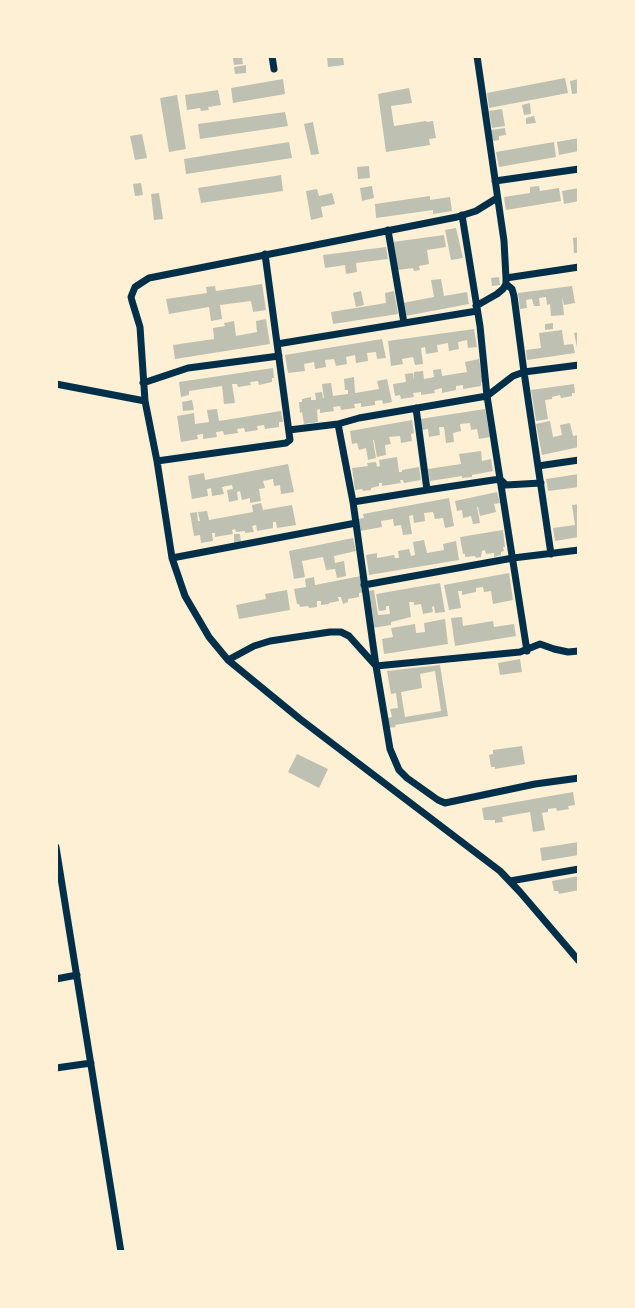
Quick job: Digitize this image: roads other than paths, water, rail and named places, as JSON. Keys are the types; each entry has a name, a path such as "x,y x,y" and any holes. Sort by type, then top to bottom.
{"street":[{"path":"272,56 274,69"},
{"path":"477,56 498,198 506,281 514,296 551,554"},
{"path":"495,181 579,169"},
{"path":"498,198 484,207 462,215 149,278 135,287 131,297 140,327 145,401 172,558 185,596 209,637 228,660 300,719 500,871 579,961"},
{"path":"462,215 527,650"},
{"path":"388,230 404,323"},
{"path":"157,461 286,443 290,440 265,254"},
{"path":"277,344 476,308 497,294 506,281 579,267"},
{"path":"144,383 188,368 279,355"},
{"path":"289,430 338,424 488,396 513,376 524,372 579,365"},
{"path":"56,384 145,401"},
{"path":"416,408 427,489"},
{"path":"338,424 353,502 390,749 398,770 438,800 448,803 534,784 579,778"},
{"path":"538,466 579,460"},
{"path":"500,479 506,485 541,483"},
{"path":"353,502 500,479"},
{"path":"172,558 356,523"},
{"path":"365,585 513,558 579,550"},
{"path":"228,660 270,641 341,632 349,636 376,666"},
{"path":"376,666 527,650 540,644 568,652 579,651"},
{"path":"56,847 59,881 77,975 121,1252"},
{"path":"510,881 579,869"},
{"path":"56,979 77,975"},
{"path":"56,1068 91,1063"}]}
